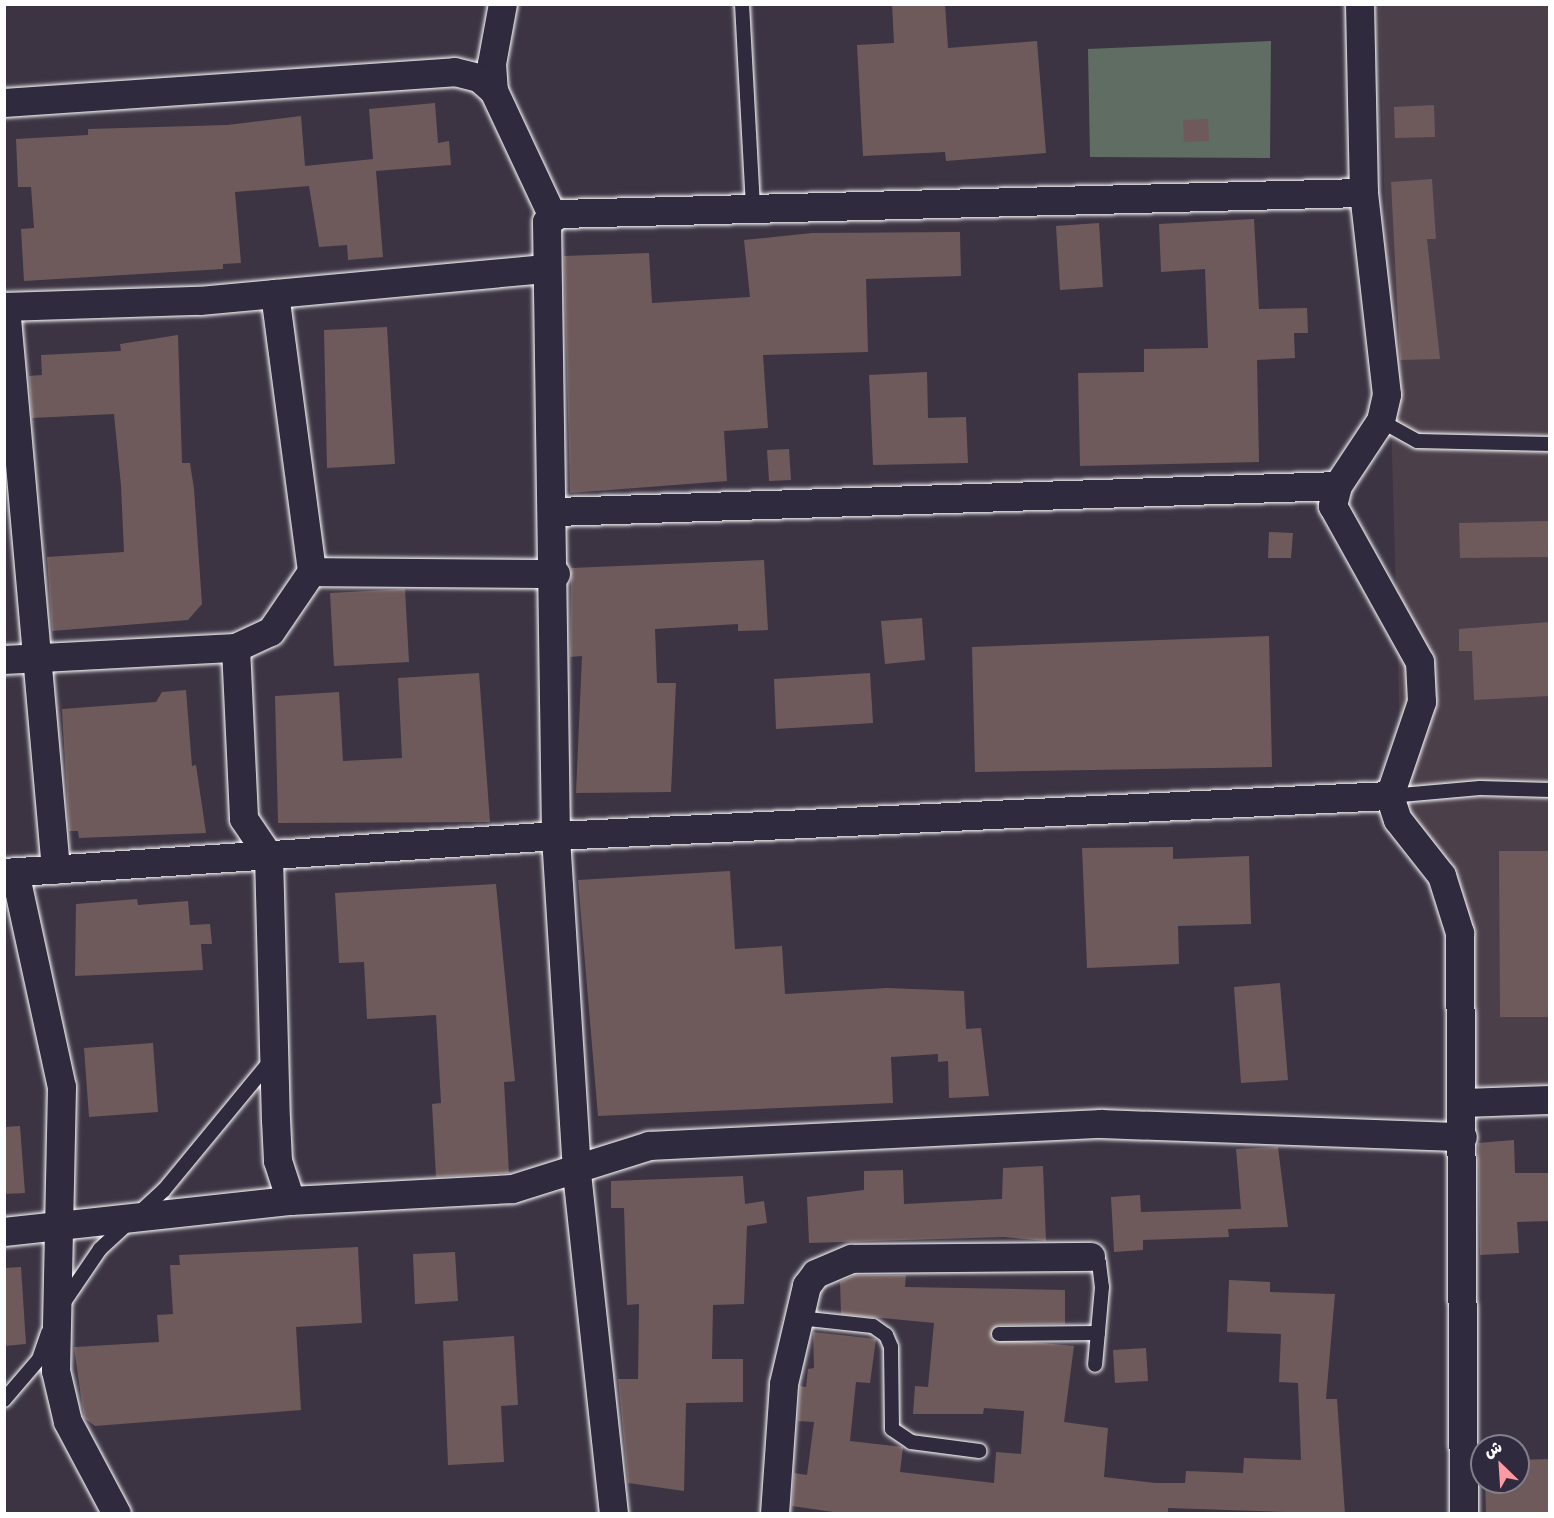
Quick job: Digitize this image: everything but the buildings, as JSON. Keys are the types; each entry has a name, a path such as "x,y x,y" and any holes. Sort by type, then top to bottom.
{"street":[{"path":"503,4 492,64 494,91 553,216 545,234 556,512 556,836 577,1171 614,1514"},
{"path":"1360,4 1364,193 1387,395 1381,421 1338,486 1337,521 1420,662 1422,702 1390,796 1398,820 1442,876 1460,933 1463,1103 1464,1514"},
{"path":"4,102 455,72 479,78 494,91"},
{"path":"553,216 753,208 1364,193"},
{"path":"56,870 40,658 5,307 275,294 546,269"},
{"path":"4,660 236,648 271,632 312,572 275,294"},
{"path":"556,512 1338,486"},
{"path":"312,572 556,574"},
{"path":"236,648 244,819 269,856 278,1161 291,1201"},
{"path":"117,1514 68,1422 56,1371 55,1228 65,1161 62,1087 10,872 556,836 1390,796"},
{"path":"1463,1103 1550,1100"},
{"path":"4,1232 291,1201 513,1189 577,1171 650,1146 1101,1124 1463,1137"},
{"path":"775,1514 784,1384 807,1286 816,1274 852,1258 1091,1257"}],"lane":[{"path":"742,4 753,208"},
{"path":"1381,421 1417,441 1550,444"},
{"path":"1390,796 1480,788 1550,790"},
{"path":"4,1400 39,1359 54,1317 100,1249 196,1154 275,1054"},
{"path":"1091,1257 1100,1263 1102,1287 1095,1365"},
{"path":"799,1318 873,1326 886,1335 891,1347 892,1430 911,1442 979,1451"},
{"path":"999,1334 1098,1333"}],"shaded area":[{"path":"1379,5 1549,5 1549,1084 1457,1087 1454,934 1402,803"}],"green space":[{"path":"1271,41 1270,158 1090,157 1088,49"}]}
